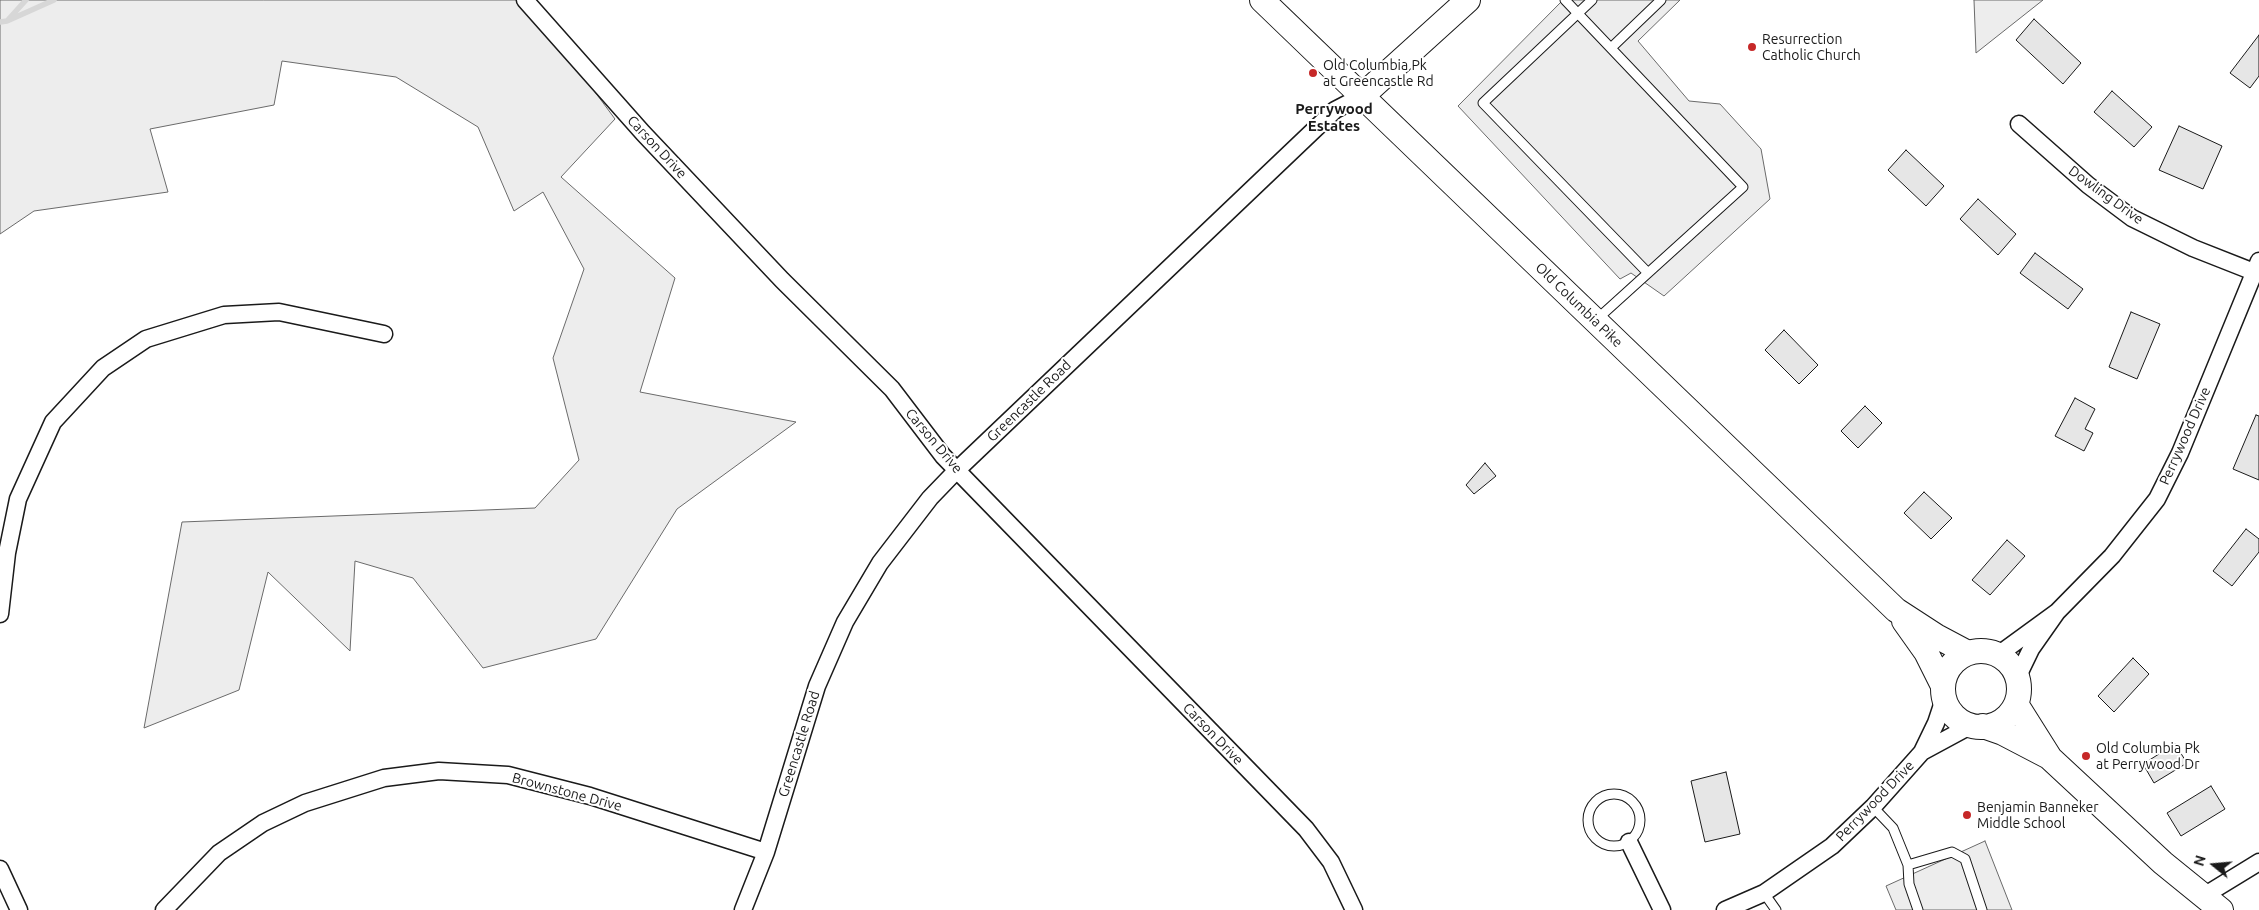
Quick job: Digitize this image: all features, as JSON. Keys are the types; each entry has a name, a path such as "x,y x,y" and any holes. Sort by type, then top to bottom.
{"main road":[{"name":"Old Columbia Pike","path":"1262,0 1896,610 1926,652 1944,693"},
{"name":"Greencastle Road","path":"1362,96 1468,0"},
{"name":"Old Columbia Pike","path":"1896,610 1936,636 1968,653"},
{"path":"1977,726 2001,721 2016,704 2019,691 2017,678 2012,667 1998,655 1981,651 1968,653 1953,662 1946,674 1944,693 1950,711 1960,720 1977,726 2003,733 2050,758"},
{"path":"2016,704 2050,758 2163,864 2212,903"}],"street":[{"name":"Carson Drive","path":"525,0 643,132 772,269 892,389 943,456 1306,829 1331,862 1354,910"},
{"name":"Greencastle Road","path":"743,910 766,852 817,686 845,622 880,563 930,498 957,470 1335,110 1362,96"},
{"name":"Dowling Drive","path":"2019,124 2088,185 2132,218 2193,248 2257,269"},
{"name":"Perrywood Drive","path":"2017,678 2031,649 2057,612 2112,556 2157,499 2180,453 2257,269"},
{"path":"0,614 7,553 18,499 53,422 103,368 146,339 224,315 278,312 384,334"},
{"name":"Perrywood Drive","path":"1998,655 2057,612"},
{"name":"Perrywood Drive","path":"1724,910 1764,893 1832,846 1873,807 1922,752 1936,723 1944,693"},
{"name":"Perrywood Drive","path":"1922,752 1977,726"},
{"name":"Brownstone Drive","path":"164,910 219,854 264,823 305,803 384,778 439,771 508,775 590,796 766,852"},
{"path":"1629,842 1662,910"},
{"path":"2212,903 2259,862"},
{"path":"0,869 20,910"}],"lane":[{"path":"1566,0 1743,187 1595,321"},
{"path":"1592,0 1483,103 1648,273"},
{"path":"1611,48 1661,0"},
{"path":"1616,794 1632,802 1638,810 1639,827 1629,842 1621,846 1605,845 1592,835 1588,819 1594,804 1600,798 1616,794"},
{"path":"1873,807 1893,828 1908,865 1909,884 1918,910"},
{"path":"1908,865 1952,852 1965,859 1982,910"},
{"path":"1764,893 1776,910"}],"shaded area":[{"path":"0,0 527,0 615,119 561,177 675,278 640,392 796,422 677,509 596,639 483,668 413,578 355,561 350,651 268,572 239,690 144,728 182,522 535,508 579,460 553,358 584,269 543,192 514,211 478,127 396,77 282,61 274,105 150,129 168,192 34,211 0,234"},
{"path":"1563,0 1680,0 1638,41 1689,101 1720,104 1761,149 1770,199 1664,296 1631,273 1620,279 1458,106"},
{"path":"1974,0 2043,0 1976,53"},
{"path":"1985,841 2012,910 1896,910 1886,886"}],"building":[{"path":"2034,19 2081,63 2063,84 2016,40"},
{"path":"2259,35 2259,76 2250,88 2230,73"},
{"path":"2112,91 2152,127 2134,147 2094,112"},
{"path":"2179,126 2222,146 2203,189 2159,170"},
{"path":"1906,150 1944,186 1926,206 1888,170"},
{"path":"1978,199 2016,234 1998,255 1960,219"},
{"path":"2035,253 2083,289 2068,309 2020,273"},
{"path":"2131,312 2160,324 2137,379 2109,367"},
{"path":"1784,330 1818,365 1799,384 1765,350"},
{"path":"2075,398 2095,409 2085,429 2093,433 2084,451 2055,436"},
{"path":"1865,406 1882,423 1858,448 1841,431"},
{"path":"2256,415 2259,416 2259,480 2233,469"},
{"path":"1485,463 1496,476 1474,494 1466,485"},
{"path":"1924,492 1952,518 1931,539 1904,513"},
{"path":"2246,529 2259,539 2259,552 2232,586 2213,571"},
{"path":"2007,540 2025,556 1990,595 1972,580"},
{"path":"2133,658 2149,674 2114,712 2098,696"},
{"path":"2175,744 2187,763 2154,783 2143,764"},
{"path":"1726,772 1740,834 1705,842 1691,781"},
{"path":"2211,786 2225,809 2181,836 2167,813"}],"waterway":[{"path":"0,22 7,21 26,0"},
{"path":"7,21 54,0"}],"place":[{"name":"Resurrection Catholic Church","path":"1752,47"},
{"name":"Old Columbia Pk at Greencastle Rd","path":"1313,73"},
{"name":"Old Columbia Pk at Perrywood Dr","path":"2086,756"},
{"name":"Benjamin Banneker Middle School","path":"1967,815"}],"district":[{"name":"Perrywood Estates","path":"1334,118"}]}
